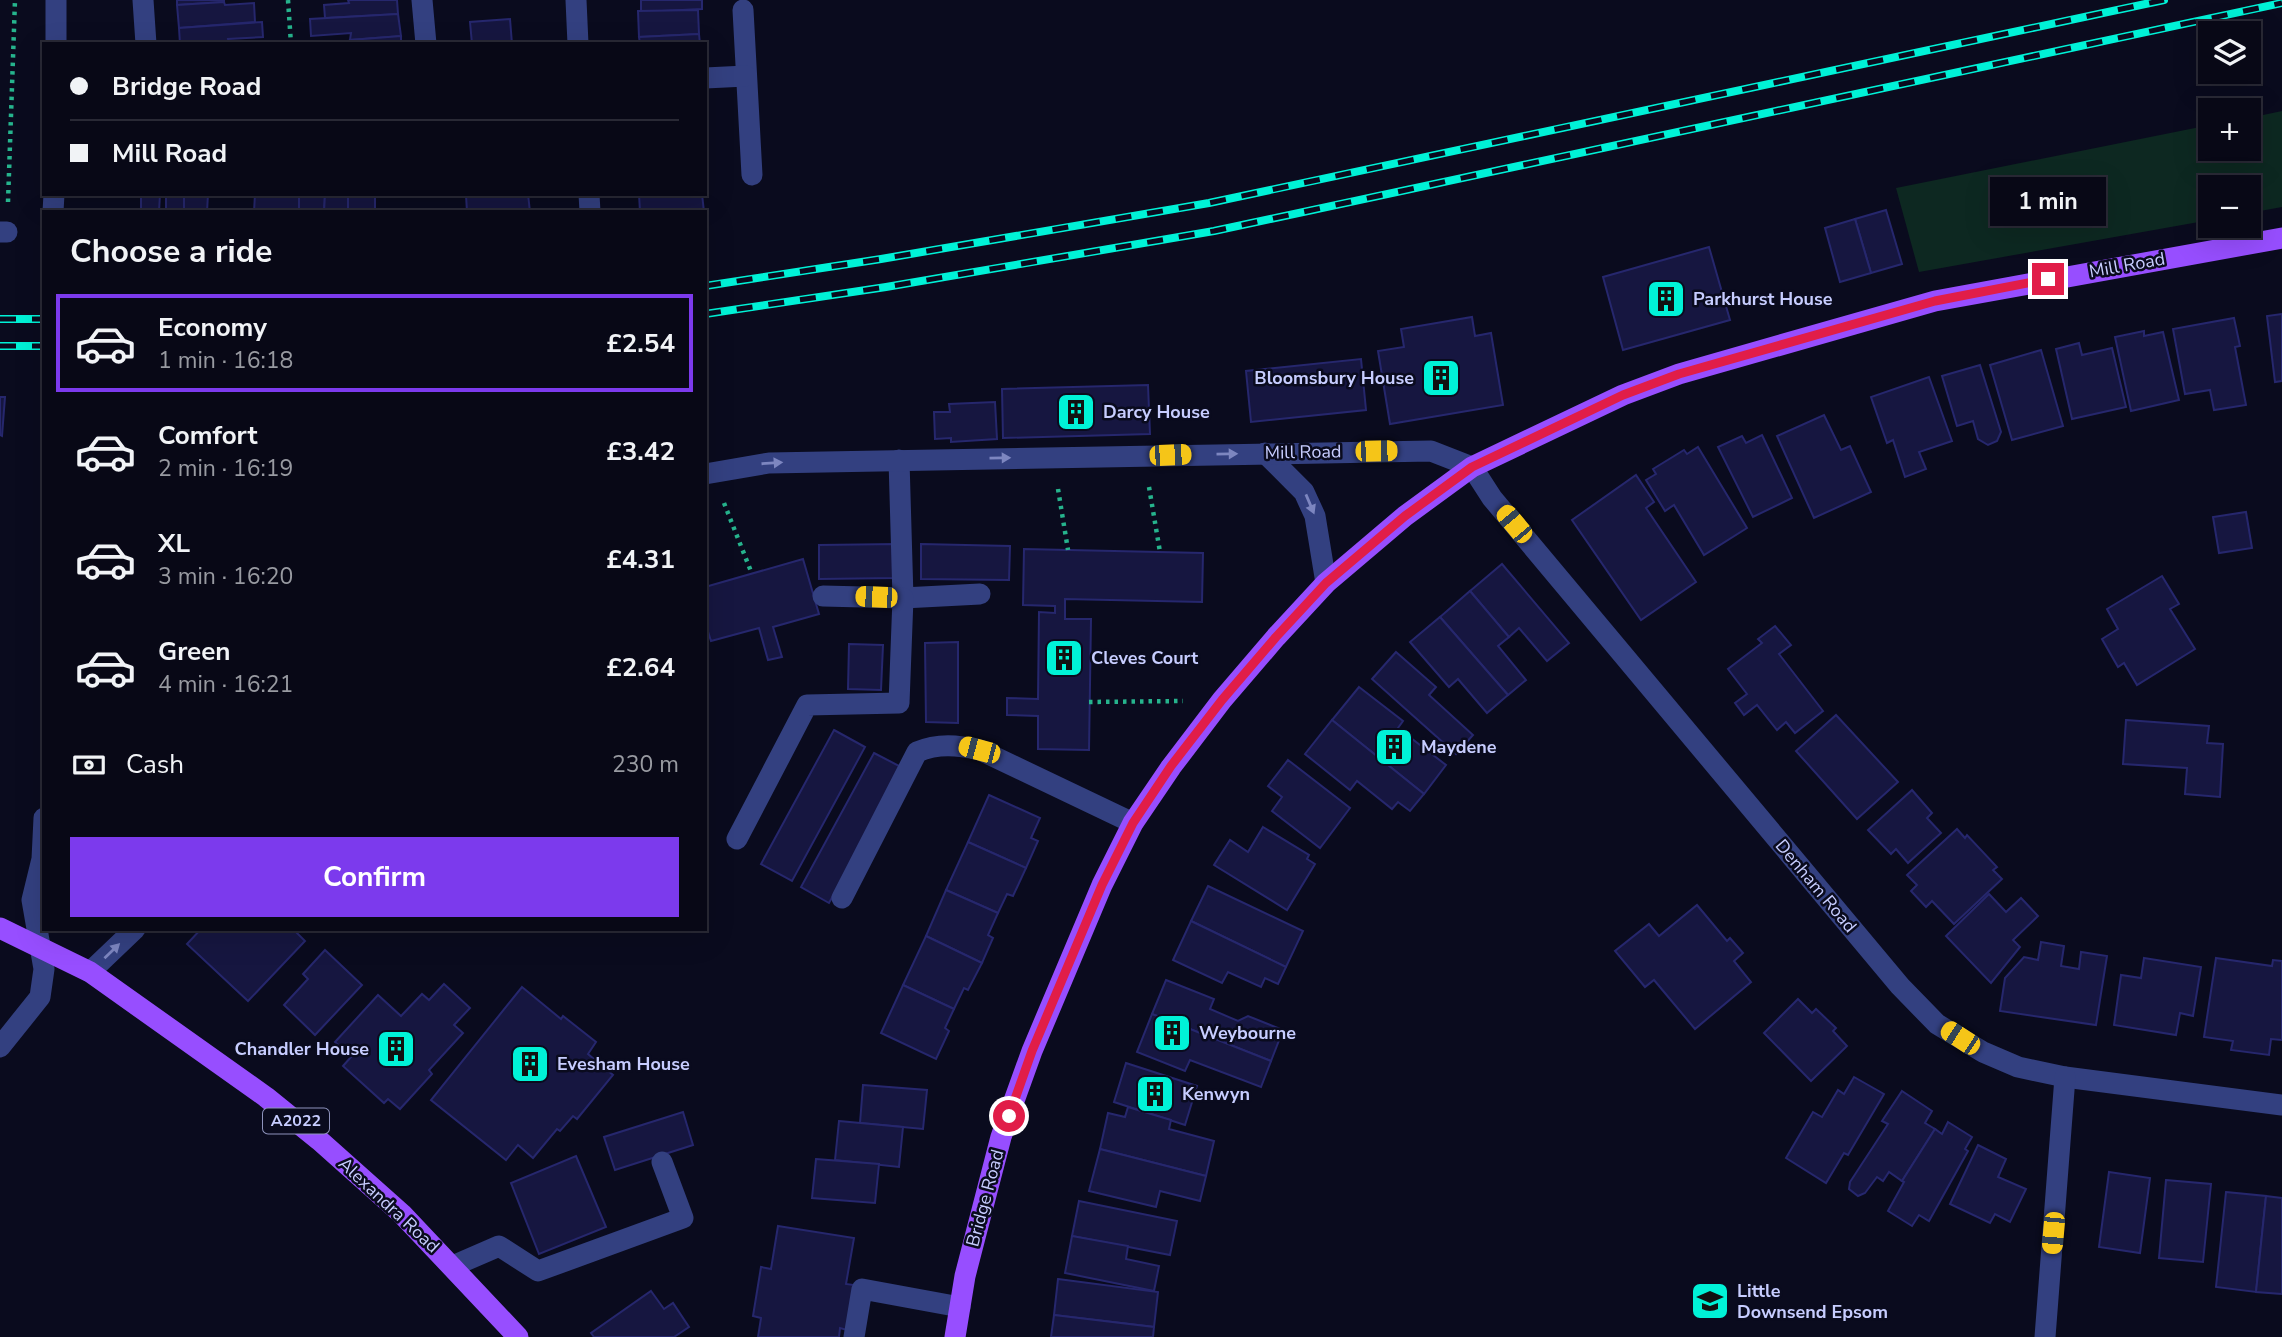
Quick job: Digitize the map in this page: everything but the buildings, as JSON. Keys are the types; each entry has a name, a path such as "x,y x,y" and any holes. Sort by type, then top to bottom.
{"main road":[{"name":"Mill Road","path":"1472,467 1623,395 1679,374 1935,301 2282,238"},
{"name":"Bridge Road","path":"955,1337 965,1276 1001,1138 1023,1076 1102,885 1133,823 1171,766 1222,700 1326,583 1405,516 1472,467"},
{"name":"A2022","path":"0,928 39,947"},
{"name":"Alexandra Road","path":"39,947 90,972 204,1051 288,1114 402,1214 518,1337"}],"street":[{"path":"56,0 56,42"},
{"path":"143,0 146,42"},
{"path":"422,0 426,42"},
{"path":"576,0 578,42"},
{"path":"743,10 752,174"},
{"path":"707,78 746,76"},
{"name":"Mill Road","path":"708,473 769,463 1432,451 1472,467"},
{"path":"1265,453 1304,492 1315,516 1326,583"},
{"path":"737,838 807,705 899,703 903,598 899,460"},
{"name":"Denham Road","path":"1472,467 1492,498 1899,986 1937,1024 1983,1052 2018,1067 2065,1077 2282,1104"},
{"path":"823,596 903,598 980,594"},
{"path":"842,898 917,752 931,746 961,745 979,750 1133,823"},
{"path":"0,1047 40,997 44,969 32,900 42,859"},
{"path":"90,972 133,931"},
{"path":"2045,1337 2065,1077"},
{"path":"453,1266 499,1246 538,1271 683,1218 662,1162"},
{"path":"854,1337 862,1289 960,1307"}],"path":[{"path":"4,232 15,0"},
{"path":"288,0 291,42"},
{"path":"1052,456 1068,550"},
{"path":"1143,456 1160,552"},
{"path":"708,473 752,574"},
{"path":"1089,702 1222,700"}],"green space":[{"path":"2282,111 2282,207 2261,211 2261,175 2198,175 2198,222 1919,272 1896,188 2198,127 2198,161 2261,161 2261,115"}],"railway":[{"path":"707,286 1209,203 2164,0"},
{"path":"707,314 886,287 1214,231 2282,3"},
{"path":"0,319 42,319"},
{"path":"0,346 42,346"}],"place":[{"name":"Parkhurst House","path":"1666,299"},
{"name":"Bloomsbury House","path":"1441,378"},
{"name":"Darcy House","path":"1076,412"},
{"name":"Cleves Court","path":"1064,658"},
{"name":"Maydene","path":"1394,747"},
{"name":"Weybourne","path":"1172,1033"},
{"name":"Chandler House","path":"396,1049"},
{"name":"Evesham House","path":"530,1064"},
{"name":"Kenwyn","path":"1155,1094"},
{"name":"Little Downsend Epsom","path":"1710,1301"}],"route":[{"path":"1009,1116 1032,1051 1102,885 1133,823 1171,766 1222,700 1276,637 1326,583 1405,516 1472,467 1578,415 1679,374 1935,301 2048,279"}]}
